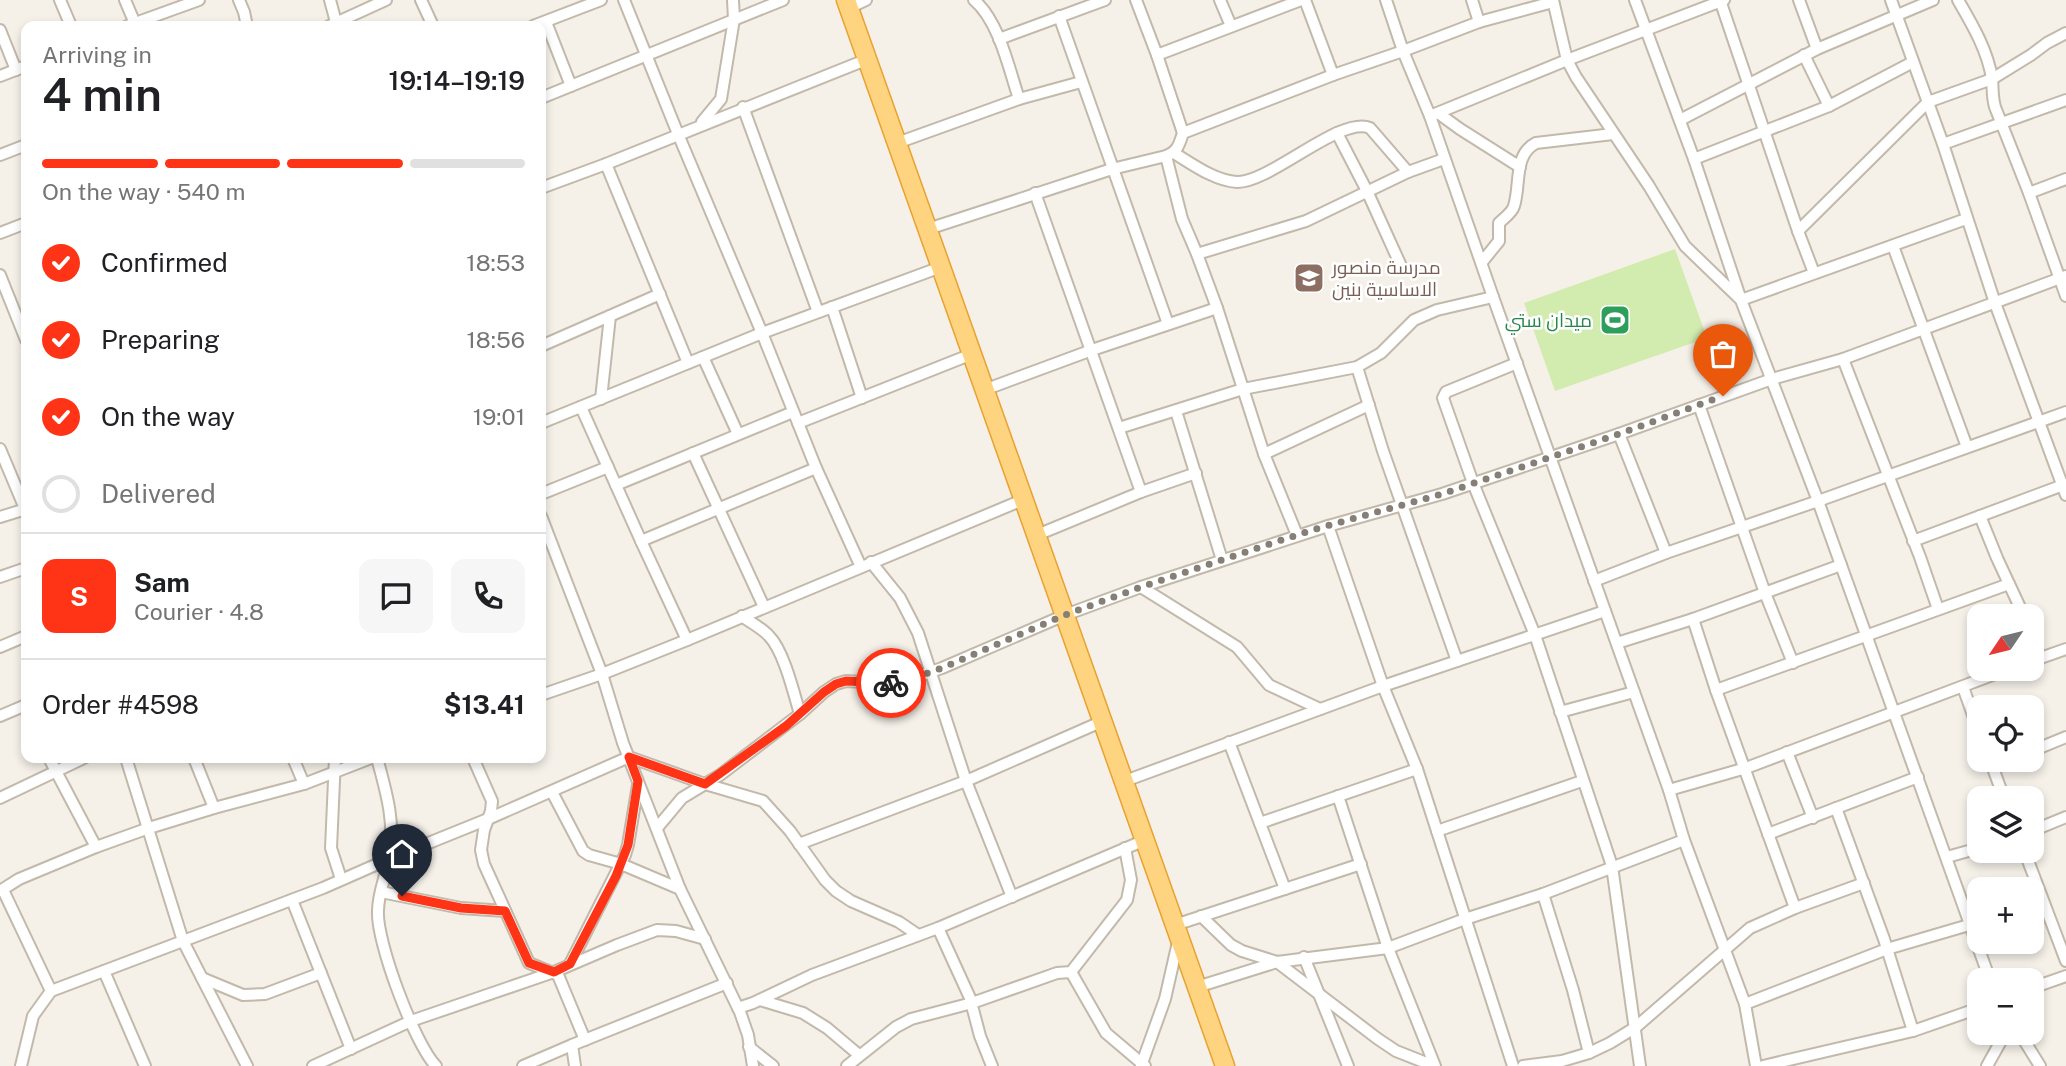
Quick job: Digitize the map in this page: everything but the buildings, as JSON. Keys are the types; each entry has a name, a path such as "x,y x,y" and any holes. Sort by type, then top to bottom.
{"highway":[{"path":"848,4 1225,1066"}],"street":[{"path":"60,0 69,21"},
{"path":"125,0 132,21"},
{"path":"139,21 165,5 200,0"},
{"path":"239,0 246,21"},
{"path":"330,0 333,21"},
{"path":"342,21 386,0"},
{"path":"421,0 431,21"},
{"path":"546,22 601,0"},
{"path":"624,0 816,468 866,564 895,592 918,633 966,781 1012,897"},
{"path":"697,126 721,99 734,19 733,0"},
{"path":"546,97 783,0"},
{"path":"848,4 866,0"},
{"path":"974,0 984,9 999,39 1019,99"},
{"path":"999,39 1105,0"},
{"path":"928,229 1111,169 1170,154 1178,147 1183,134 1136,0"},
{"path":"1220,0 1231,26"},
{"path":"1157,55 1303,0 1333,75"},
{"path":"1386,0 1403,51 1434,114 1444,159 1669,790 1684,840 1745,1004 1756,1066"},
{"path":"1472,0 1479,22"},
{"path":"1635,0 1694,159 1741,300 1818,501 1967,919"},
{"path":"1434,114 1721,0 1814,273"},
{"path":"1800,0 1817,48"},
{"path":"1891,0 1943,144 1995,303 2065,488 1913,541"},
{"path":"1680,120 1817,48 1933,0"},
{"path":"1958,0 1984,52 1992,79 1992,95 2063,277 2066,296"},
{"path":"1183,134 1479,22 1553,1 1567,60 1613,134 1649,186 1685,246 1741,300"},
{"path":"1059,16 1168,324"},
{"path":"546,25 570,86"},
{"path":"0,30 21,68 0,76"},
{"path":"1798,231 1928,102 1992,79 2066,33"},
{"path":"1804,55 1829,106"},
{"path":"546,186 868,59"},
{"path":"1694,159 1829,106 1913,62"},
{"path":"897,143 1019,99 1081,82"},
{"path":"1943,144 2066,100"},
{"path":"743,107 818,313"},
{"path":"1434,114 1520,167"},
{"path":"1170,154 1229,181 1247,181 1337,133 1361,126 1367,127 1408,172"},
{"path":"1337,133 1401,267"},
{"path":"1482,262 1499,241 1499,223 1514,206 1523,152 1536,143 1613,134"},
{"path":"0,155 21,147"},
{"path":"1170,154 1177,203 1217,308 1264,454 1297,535"},
{"path":"1197,254 1306,221 1408,172 1444,159"},
{"path":"606,164 688,363"},
{"path":"2029,193 2066,179"},
{"path":"1035,193 1141,492"},
{"path":"1741,300 1966,219"},
{"path":"0,233 21,225"},
{"path":"1893,246 1967,447"},
{"path":"546,421 762,333 941,267"},
{"path":"0,275 21,320"},
{"path":"657,828 682,798 800,714 836,684 846,681 884,684 902,682 1141,587 1297,535 1473,483 1772,379 1843,359 2063,277"},
{"path":"546,344 660,293"},
{"path":"1119,428 1243,389 1357,367 1381,353 1414,320 1437,310 1493,297"},
{"path":"832,307 862,398"},
{"path":"984,390 1217,308"},
{"path":"601,399 610,316"},
{"path":"616,485 738,433 862,398 972,354"},
{"path":"703,357 738,433"},
{"path":"1843,359 1938,609"},
{"path":"1517,362 1446,392 1443,396 1473,483 1535,635 1612,866 1640,1066"},
{"path":"1357,367 1457,661"},
{"path":"1264,454 1369,405"},
{"path":"1699,405 1765,593 1793,663"},
{"path":"581,407 687,640"},
{"path":"1176,411 1222,560"},
{"path":"1594,581 2066,412"},
{"path":"1619,434 1666,553"},
{"path":"0,449 21,498"},
{"path":"693,453 764,607"},
{"path":"546,492 608,467"},
{"path":"641,541 816,468"},
{"path":"1037,535 1141,492 1196,473"},
{"path":"546,693 687,640 1024,499"},
{"path":"0,517 21,511"},
{"path":"1980,516 2018,604"},
{"path":"1328,526 1383,686 1417,769 1513,1066"},
{"path":"546,529 680,889 747,1031 753,1066"},
{"path":"1617,643 1693,619 1840,565"},
{"path":"0,577 21,570"},
{"path":"1717,690 2009,584"},
{"path":"1141,587 1237,647 1269,685 1320,709"},
{"path":"1125,781 1383,686 1605,611"},
{"path":"742,617 765,632 774,642 786,668 800,714"},
{"path":"1693,619 1795,908"},
{"path":"0,647 21,638"},
{"path":"2044,656 2066,649"},
{"path":"1669,790 1746,768 1978,681"},
{"path":"1963,687 1967,698"},
{"path":"1560,712 1634,692"},
{"path":"0,716 21,711"},
{"path":"799,844 966,781 1103,721"},
{"path":"2044,747 2065,741"},
{"path":"1229,742 1285,889"},
{"path":"1787,752 1813,818"},
{"path":"22,1066 33,1016 51,991 292,900 552,792 629,757 763,801 778,816 836,891 899,922 918,935"},
{"path":"52,763 96,848"},
{"path":"0,798 73,763"},
{"path":"128,763 183,941 247,1066"},
{"path":"196,763 214,808"},
{"path":"295,763 304,783"},
{"path":"335,763 331,848 341,879"},
{"path":"51,991 1,890 19,879 149,828 304,783 358,763"},
{"path":"378,763 391,819 389,859 377,914 379,930 411,1020 436,1066"},
{"path":"475,763 492,802 484,831 482,857 529,963 554,972 561,980 585,1040"},
{"path":"1260,823 1417,769"},
{"path":"1768,834 1918,777"},
{"path":"570,964 621,864 628,845 638,781"},
{"path":"1437,831 1582,781"},
{"path":"552,792 583,851 680,889"},
{"path":"1338,796 1388,948 1435,1066"},
{"path":"1836,808 1913,1031"},
{"path":"2044,826 2066,817"},
{"path":"738,1008 812,975 938,928 1145,840"},
{"path":"1197,986 1277,962 1388,948 1543,894 1684,840"},
{"path":"847,1066 896,1027 911,1019 1071,972 1126,900 1131,880 1125,848"},
{"path":"1947,857 1967,851"},
{"path":"2029,863 2066,961"},
{"path":"1071,972 1106,1033 1143,1065 1165,999 1177,931 1201,916 1362,864"},
{"path":"1522,1066 1555,1063 1590,1053 1636,1027 1750,928 1864,883"},
{"path":"381,892 461,908 505,911"},
{"path":"1543,894 1590,1053"},
{"path":"292,900 351,1049"},
{"path":"1201,916 1235,948 1277,962 1384,1044 1435,1066"},
{"path":"1745,1004 1887,950 1967,926"},
{"path":"938,928 972,1003 980,1036 992,1066"},
{"path":"313,1066 411,1020 554,972 657,930 676,931 705,939"},
{"path":"1304,957 1348,1066"},
{"path":"104,971 145,1066"},
{"path":"202,978 243,995 265,994 321,973"},
{"path":"2044,985 2066,976"},
{"path":"523,1066 727,984"},
{"path":"760,1000 803,1013 827,1028 859,1055"},
{"path":"1763,1066 1913,1031 1967,1012"},
{"path":"572,1045 575,1066"},
{"path":"1987,1066 1999,1045"},
{"path":"2027,1045 2040,1066"},
{"path":"749,1047 773,1066"},
{"path":"1807,1056 1814,1066"}],"green space":[{"name":"ميدان ستي","path":"1675,249 1707,338 1555,391 1524,303"}],"way so far":[{"path":"891,683 902,682 942,668 1065,615 1141,587 1312,530 1442,494 1723,396"}],"place":[{"name":"مدرسة منصور الاساسية بنين","path":"1309,278"},
{"name":"ميدان ستي","path":"1615,320"}],"route":[{"path":"402,896 461,908 505,911 529,963 554,972 570,964 616,876 628,845 638,781 629,757 705,784 786,726 836,684 846,681 891,683"}]}
